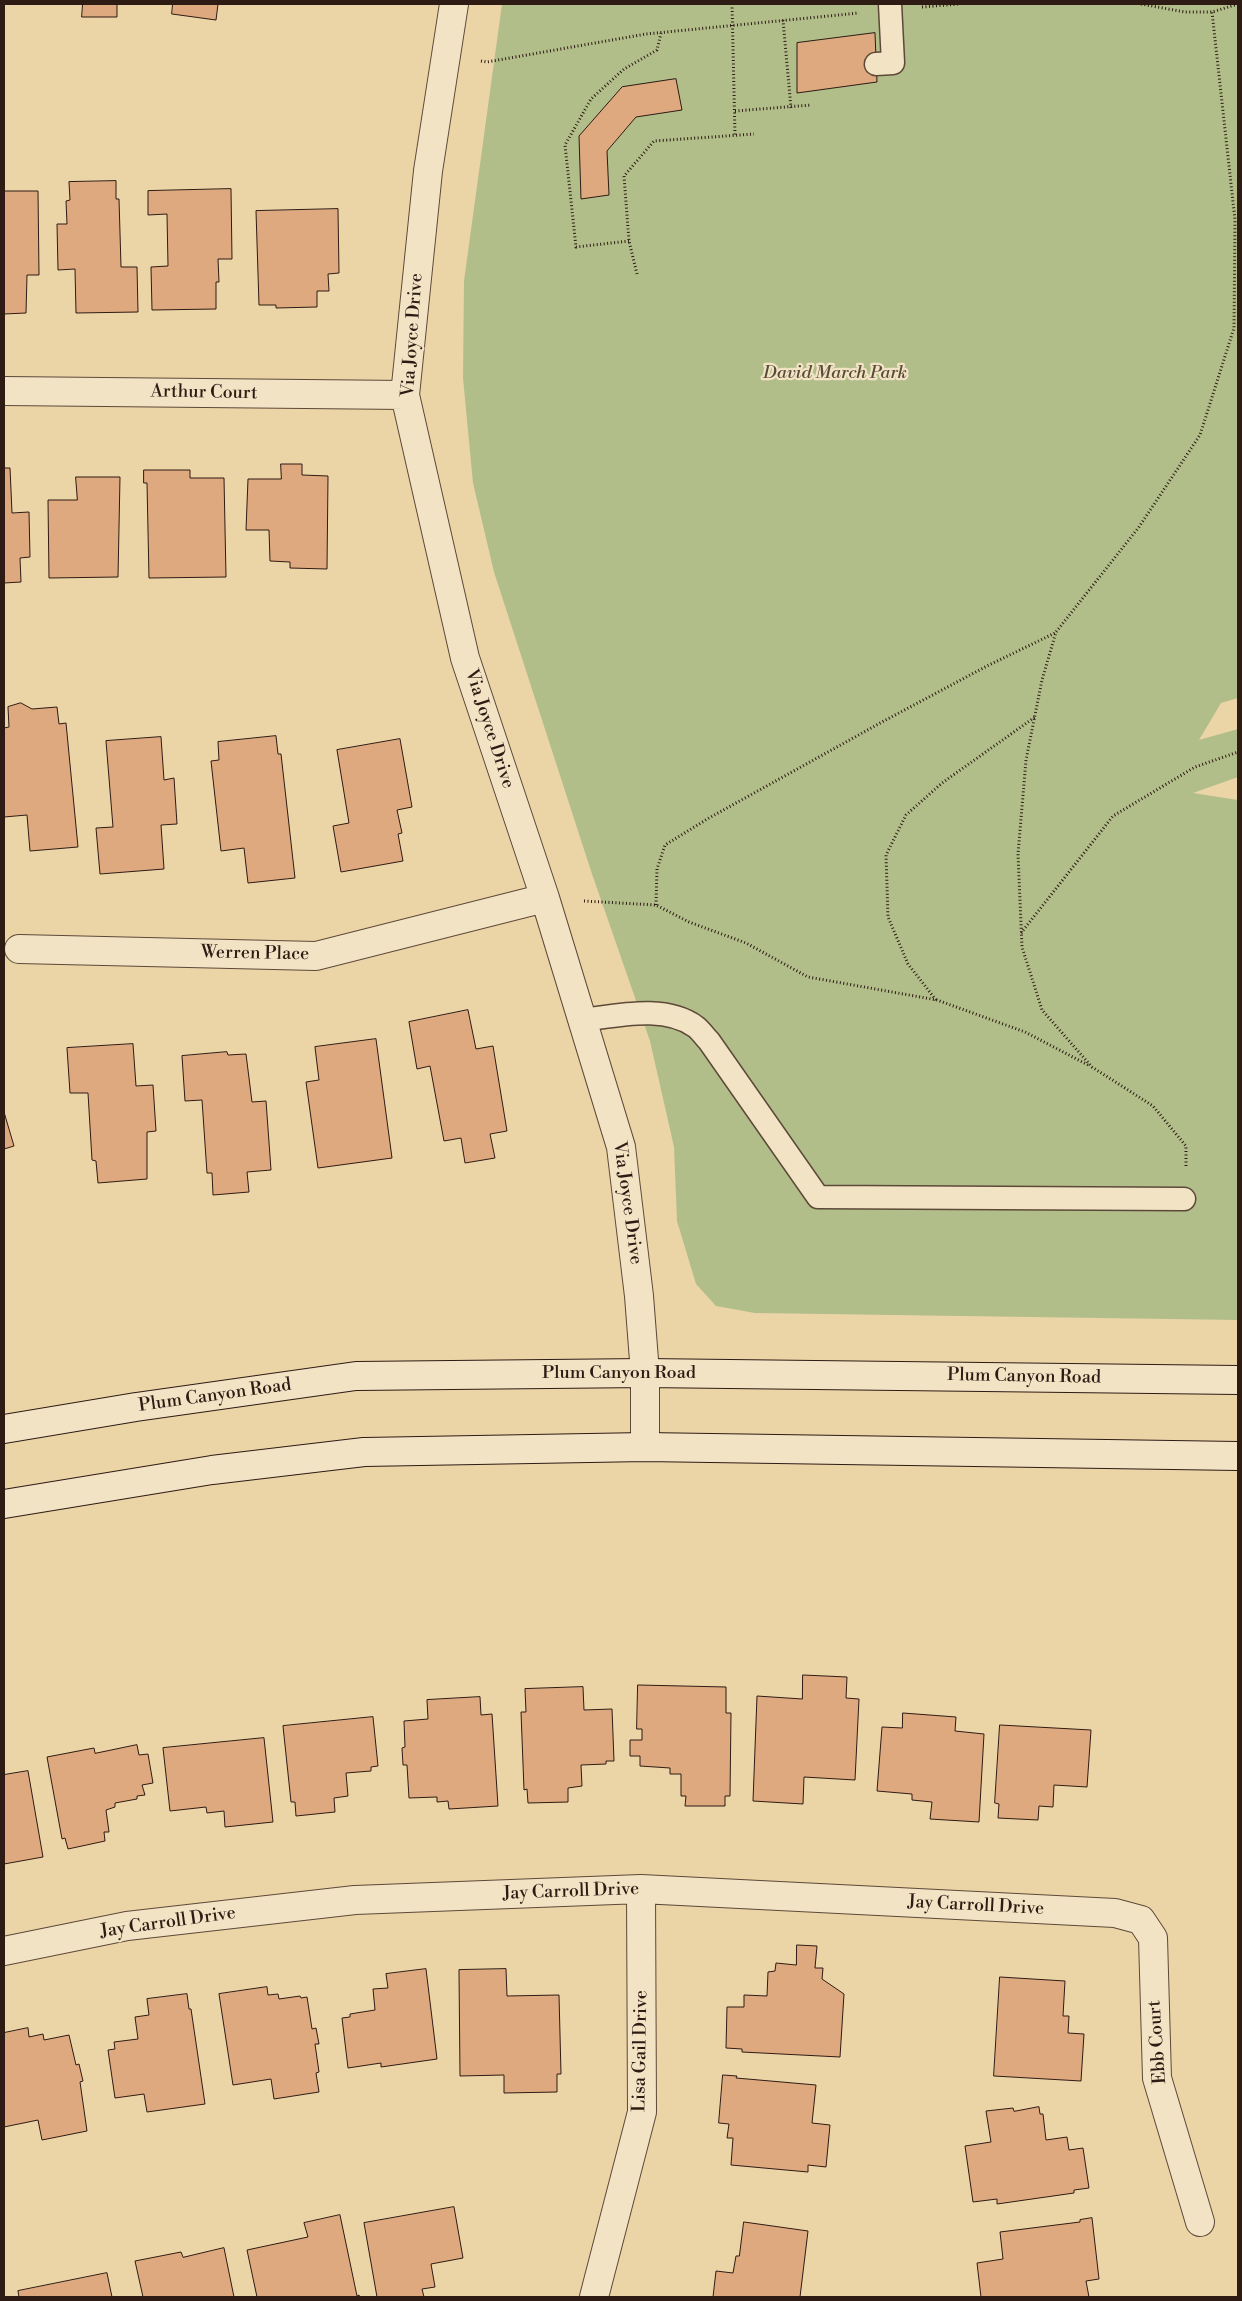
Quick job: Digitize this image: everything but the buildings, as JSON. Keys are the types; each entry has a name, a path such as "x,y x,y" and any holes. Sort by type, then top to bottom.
{"street":[{"name":"Via Joyce Drive","path":"454,4 428,171 405,395 465,658 545,898 621,1147 640,1296 645,1373 645,1447"},
{"name":"Arthur Court","path":"4,391 405,395"},
{"name":"Werren Place","path":"19,949 316,956 545,898"},
{"name":"Plum Canyon Road","path":"4,1429 136,1407 356,1376 645,1373 1238,1380"},
{"path":"4,1504 212,1470 364,1452 645,1447 1238,1456"},
{"name":"Jay Carroll Drive","path":"4,1951 127,1926 355,1900 641,1889 1115,1913 1141,1920"},
{"name":"Lisa Gail Drive","path":"594,2297 642,2112 641,1889"},
{"name":"Ebb Court","path":"1141,1920 1153,1938 1157,2078 1200,2222"}],"lane":[{"path":"876,64 893,63 890,7"},
{"path":"582,1020 641,1013 674,1016 696,1027 709,1041 818,1197 1184,1199"}],"path":[{"path":"732,4 735,135"},
{"path":"446,54 487,62 661,33 890,7 959,4"},
{"path":"1141,4 1184,12 1212,12 1238,4"},
{"path":"1092,1067 1042,1010 1022,947 1018,854 1026,760 1042,680 1056,632 1139,527 1200,434 1234,328 1235,220 1212,12"},
{"path":"783,20 791,108"},
{"path":"629,241 576,247 565,145 590,99 624,68 657,50 661,33"},
{"path":"735,111 811,105"},
{"path":"637,274 629,241 624,176 654,141 754,134"},
{"path":"656,905 657,869 665,845 709,818 882,722 987,666 1056,632"},
{"path":"937,1000 908,964 888,917 886,855 906,815 942,783 1035,716"},
{"path":"1021,934 1114,816 1195,767 1238,752"},
{"path":"545,898 656,905 689,922 746,943 808,977 937,1000 1025,1032 1092,1067 1153,1106 1186,1146 1184,1199"}],"green space":[{"name":"David March Park","path":"502,4 1238,4 1238,698 1221,703 1199,740 1238,729 1238,777 1193,793 1238,800 1238,1320 755,1313 716,1306 696,1284 677,1221 674,1147 650,1041 591,871 494,572 473,483 463,378 464,281"}]}
